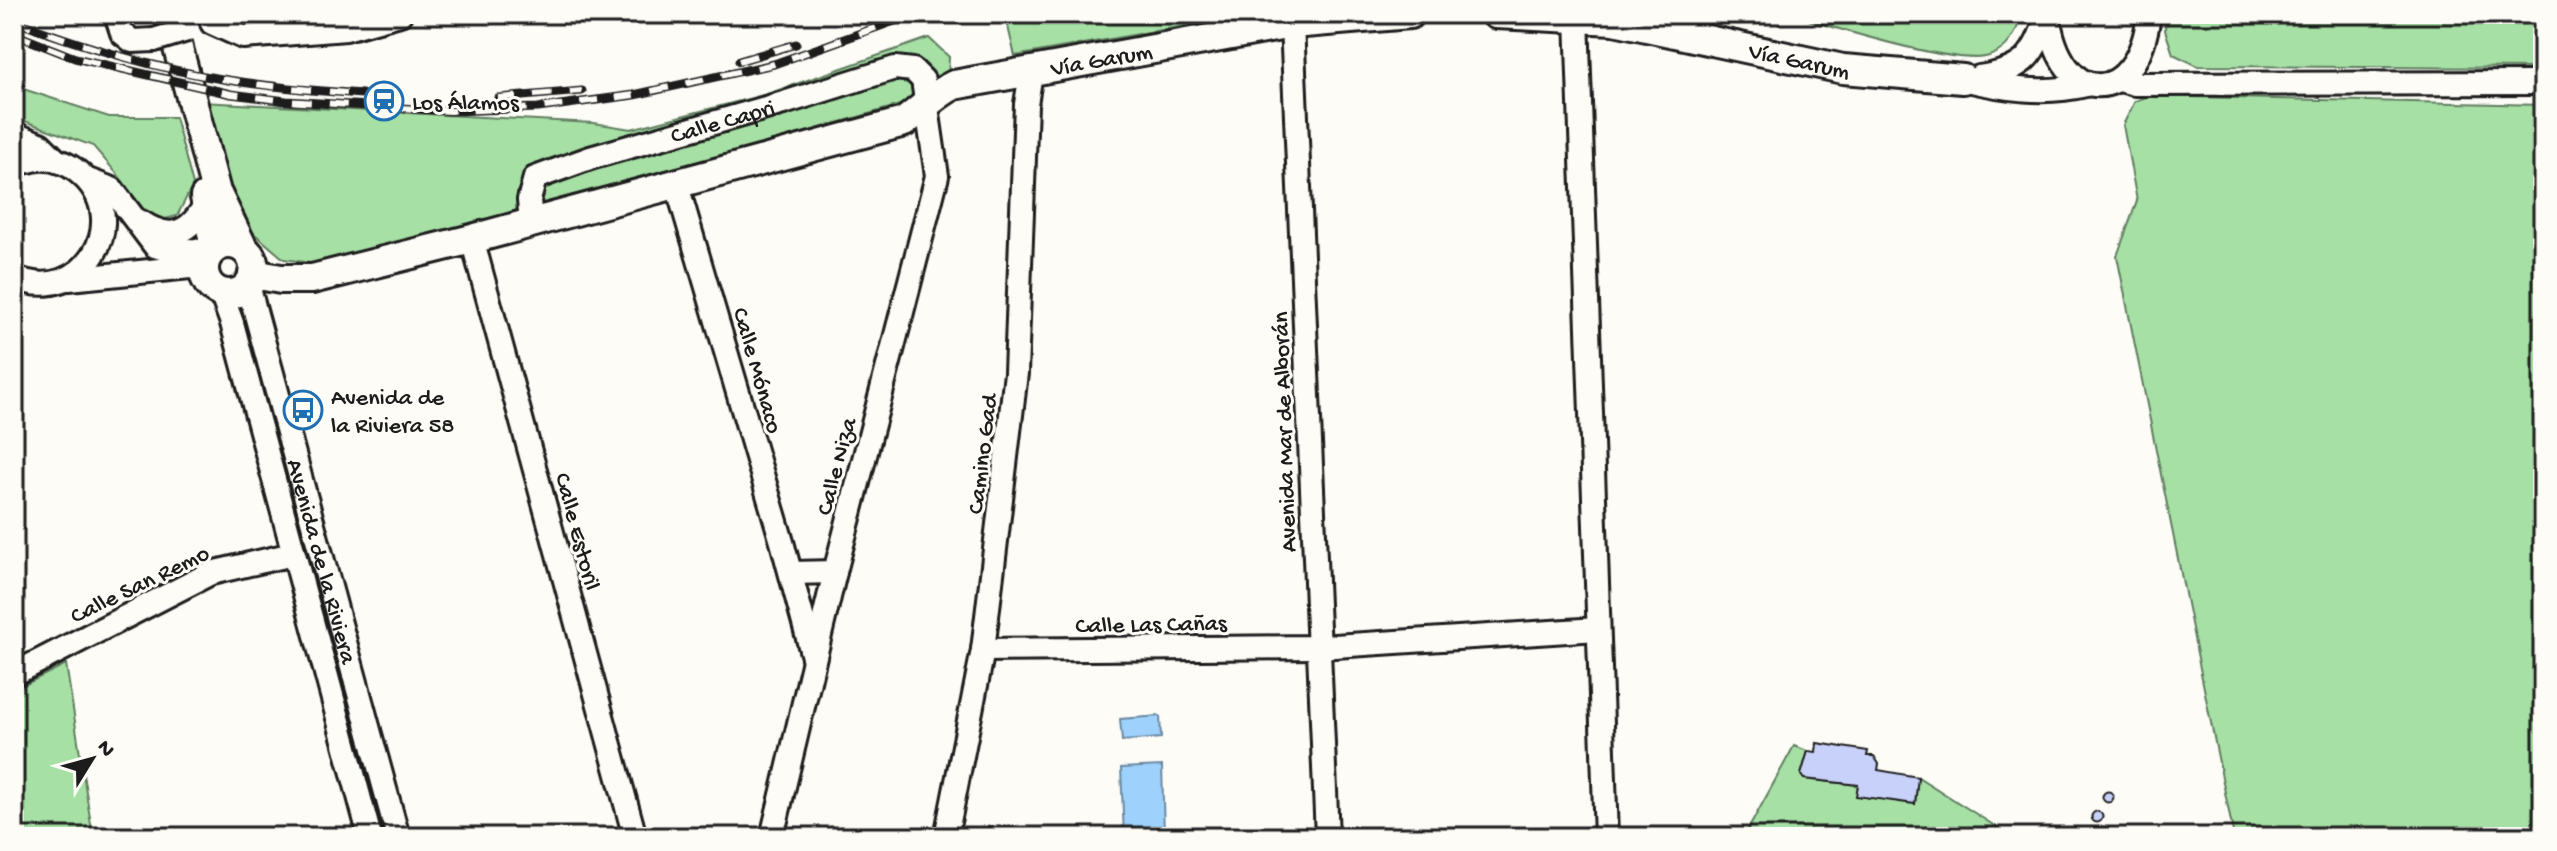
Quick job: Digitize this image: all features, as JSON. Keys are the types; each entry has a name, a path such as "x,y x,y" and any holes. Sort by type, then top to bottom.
{"street":[{"path":"116,14 122,33 132,41 157,27 210,18 243,37 346,29 393,15"},
{"name":"Vía Garum","path":"1031,73 1292,24 1410,14"},
{"name":"Vía Garum","path":"1496,14 1614,20 1843,69 1963,79 1995,87 2049,91 2100,86 2120,80 2135,84 2543,83"},
{"path":"2048,14 2051,39 2063,65 2086,85"},
{"name":"Vía Garum","path":"1963,79 2003,74 2019,67 2038,44 2048,14"},
{"path":"2120,80 2137,61 2147,37 2149,14"},
{"path":"1577,18 1606,837"},
{"name":"Avenida de la Riviera","path":"178,22 216,192 232,230 228,267 236,338 370,837"},
{"name":"Avenida Mar de Alborán","path":"1292,24 1327,837"},
{"name":"Avenida de la Riviera","path":"157,27 206,203 228,267 398,837"},
{"name":"Calle Capri","path":"531,223 529,200 535,178 590,158 895,68 913,70 923,80 925,107"},
{"name":"Calle Capri","path":"228,267 281,279 312,279 904,122 938,93 954,85 1031,73"},
{"name":"Camino Gad","path":"946,837 983,650 1016,373 1026,104 1031,73"},
{"name":"Calle Niza","path":"772,837 835,572 937,176 925,107"},
{"path":"14,134 40,144 57,161"},
{"path":"15,165 39,159 72,167 88,180 112,189 155,246 166,250 193,248 228,267"},
{"path":"14,291 60,281 91,260 101,240 104,217 98,196 88,180"},
{"name":"Calle Mónaco","path":"676,182 814,660"},
{"path":"134,218 154,231 170,234 190,227 206,203"},
{"name":"Calle Estoril","path":"472,239 635,837"},
{"path":"14,277 27,283 190,267 228,267"},
{"name":"Calle San Remo","path":"14,674 211,573 293,554"},
{"path":"791,573 835,572"},
{"name":"Calle Las Cañas","path":"983,650 1319,647 1598,629"}],"green space":[{"path":"1005,14 1251,14 1015,56"},
{"path":"1790,14 2021,14 2015,34 2007,45 1989,56 1974,58 1892,43"},
{"path":"2166,14 2543,14 2543,68 2198,66 2173,54 2165,30"},
{"path":"929,38 949,57 948,81 910,102 317,264 284,259 236,218 202,102 594,123 631,129 767,94"},
{"path":"14,86 109,117 175,117 193,185 177,216 165,219 146,214 93,146 14,117"},
{"path":"2149,96 2543,105 2543,837 2234,837 2117,256 2137,201 2123,125 2135,101"},
{"path":"66,664 93,837 14,837 14,690"},
{"path":"1794,746 1808,751 1801,775 1804,779 1858,785 1857,796 1915,803 1918,777 1998,828 1999,837 1744,837"}],"water":[{"path":"1160,716 1161,738 1122,741 1120,719"},
{"path":"1162,766 1164,835 1124,836 1121,768"}],"building":[{"path":"1817,743 1868,751 1867,756 1874,756 1879,764 1878,770 1918,777 1915,804 1856,796 1858,785 1804,779 1801,775 1808,751 1816,752"},
{"path":"2108,791 2114,797 2108,803 2102,797"},
{"path":"2097,811 2103,817 2097,823 2091,817"}],"railway":[{"path":"14,34 75,58 231,94 286,101 450,111 538,108 634,95 774,64 914,14"},
{"path":"14,21 93,48 173,70 261,85 362,94"},
{"path":"739,61 796,44"},
{"path":"498,98 582,91"}],"place":[{"name":"Los Álamos","path":"384,101"},
{"name":"Avenida de la Riviera 58","path":"303,410"}]}
